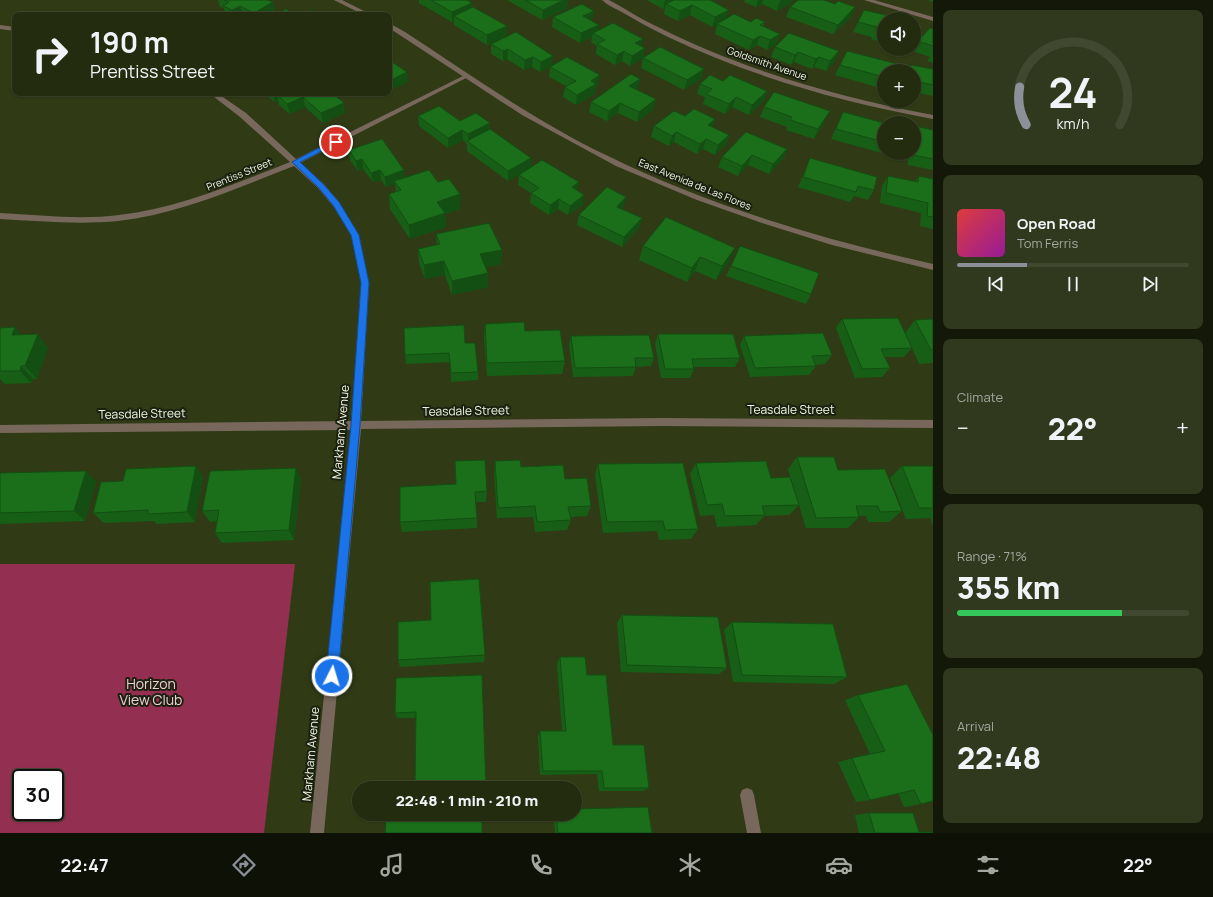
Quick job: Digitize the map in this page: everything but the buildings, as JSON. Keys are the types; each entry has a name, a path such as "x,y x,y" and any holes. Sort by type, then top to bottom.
{"street":[{"path":"337,0 363,12"},
{"name":"Goldsmith Avenue","path":"605,0 658,30 722,59 757,72 822,92 933,117"},
{"path":"866,0 933,19"},
{"path":"0,27 12,29"},
{"name":"East Avenida de Las Flores","path":"392,28 403,33 514,107 598,154 692,195 751,217 809,235 898,259 933,266"},
{"name":"Prentiss Street","path":"0,216 86,220 119,218 152,212 203,199 296,162 467,76"},
{"name":"Markham Avenue","path":"216,96 243,115 296,162 321,186 336,204 355,235 365,283 356,425 317,833"},
{"name":"Teasdale Street","path":"0,429 661,422 933,424"},
{"path":"747,795 754,833"}],"green space":[{"name":"Horizon View Club","path":"0,564 295,564 264,833 0,833"}],"route":[{"path":"332,676 356,425 365,283 355,235 336,204 321,186 296,162 336,142"}]}
